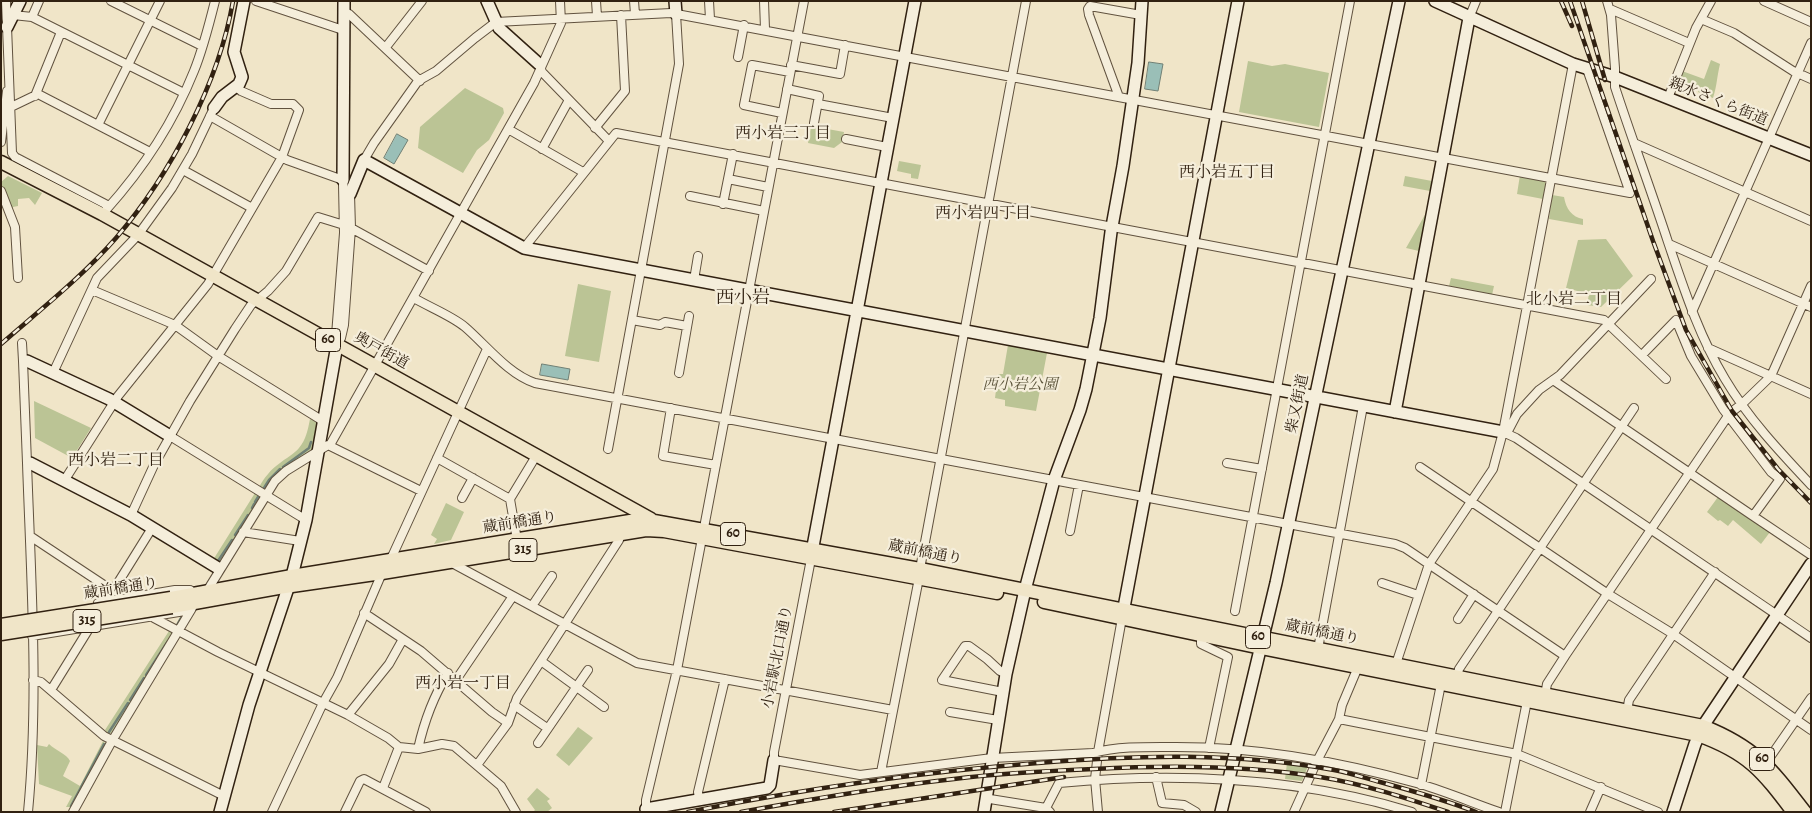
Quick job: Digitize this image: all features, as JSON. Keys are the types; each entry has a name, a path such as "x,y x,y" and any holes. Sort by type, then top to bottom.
{"main road":[{"name":"奥戸街道","path":"1,162 105,210 138,235 654,521 664,531"},
{"name":"蔵前橋通り","path":"1,624 172,603 193,607 289,581 390,560 630,521 654,521 703,534 811,553 1123,614 1262,643 1441,684 1701,731 1748,760 1774,787 1793,812"},
{"name":"蔵前橋通り","path":"1,634 172,603 205,591 382,573 635,530 703,534"},
{"name":"蔵前橋通り","path":"1123,614 1201,634 1318,649 1545,694 1627,711 1701,731 1741,744 1766,763 1806,812"}],"street":[{"path":"6,1 11,148 14,157 105,210 150,152 184,93 194,70 215,1"},
{"path":"7,27 20,1"},
{"path":"32,17 39,1"},
{"path":"111,1 202,46"},
{"path":"98,125 160,1"},
{"path":"53,373 97,278 138,235 183,170 212,112 222,97 236,87 242,77 234,52 244,1"},
{"path":"256,1 343,30"},
{"path":"386,47 422,1"},
{"path":"487,1 499,28 540,66 542,72 609,142"},
{"path":"32,614 174,590 205,591 280,475 318,450 330,445 508,129 560,23 560,1"},
{"path":"596,1 597,16"},
{"path":"634,1 635,14"},
{"path":"608,449 679,64 675,1"},
{"path":"709,1 710,19"},
{"path":"764,1 765,30"},
{"path":"804,1 677,670 644,811 699,799 766,788 770,784 774,760 860,775 992,758 1153,747 1236,750 1317,761 1421,785 1500,812"},
{"path":"811,553 915,1"},
{"path":"881,772 1026,1"},
{"path":"984,806 1006,674 1024,594 1054,480 1080,410 1100,318 1112,226 1138,63 1142,1"},
{"path":"1098,812 1095,779 1098,752 1238,1"},
{"path":"1235,611 1350,1"},
{"name":"柴又街道","path":"1221,812 1262,643 1399,1"},
{"name":"親水さくら街道","path":"1435,1 1573,64 1615,77 1811,155"},
{"path":"1395,412 1469,18 1476,1"},
{"path":"1668,98 1689,44 1711,1"},
{"path":"1764,1 1811,22"},
{"path":"1608,5 1689,44"},
{"path":"1608,5 1615,87 1692,312 1724,378 1764,433 1811,485"},
{"path":"1119,97 1088,9 1090,6 1142,15"},
{"path":"344,7 343,211 347,226"},
{"path":"344,7 349,14 420,80"},
{"path":"343,211 364,160 411,89 496,22 635,14 676,14 710,19 1630,193 1587,69"},
{"path":"14,15 32,17 184,93"},
{"path":"596,128 625,91 621,15"},
{"path":"1701,19 1734,33 1798,73 1811,79"},
{"path":"738,57 744,26"},
{"path":"35,96 61,32"},
{"path":"1692,312 1811,43"},
{"path":"782,113 744,106 752,65 840,74 845,45"},
{"path":"1507,433 1527,305 1573,64"},
{"path":"1,142 6,96 10,82"},
{"path":"64,481 115,402 213,276 282,157 299,110 293,104 271,104 236,87"},
{"path":"787,89 820,96 814,123"},
{"path":"11,107 38,94 150,152"},
{"path":"542,149 569,100"},
{"path":"818,104 893,118"},
{"path":"212,112 282,157 343,180"},
{"path":"508,129 583,172"},
{"path":"524,248 616,133 1604,320 1666,379"},
{"path":"846,139 887,147"},
{"path":"1634,143 1811,221"},
{"path":"723,204 733,154"},
{"path":"364,160 524,248 1507,433 1811,638"},
{"path":"183,170 252,208"},
{"path":"728,179 768,187"},
{"path":"343,180 344,189 350,194"},
{"path":"1,191 16,227 18,278"},
{"path":"220,812 259,672 289,581 306,520 337,345 344,325 347,226 350,194"},
{"path":"690,196 764,211"},
{"path":"131,515 154,465 218,356 251,305 277,282 288,268 318,217 347,226 429,271"},
{"path":"1669,244 1811,308"},
{"path":"694,280 698,256"},
{"path":"1396,664 1429,564 1495,466 1507,433 1517,414 1539,390 1560,375 1651,279"},
{"path":"1545,694 1547,684 1728,416 1771,376 1811,286"},
{"path":"92,290 175,325 218,356 323,421"},
{"path":"414,298 464,326 487,349 527,380 1399,545 1566,656"},
{"path":"679,373 689,316"},
{"path":"632,320 660,325 665,322 687,326"},
{"path":"1642,355 1676,320 1690,356 1728,416 1771,472 1780,479 1753,516"},
{"path":"22,343 25,361 33,680 33,758 28,812"},
{"path":"1708,348 1811,394"},
{"path":"390,560 487,349"},
{"path":"25,361 115,402 306,520"},
{"path":"1553,380 1811,556"},
{"path":"1318,649 1363,406"},
{"path":"671,408 663,456 716,465"},
{"path":"1457,677 1459,669 1634,408"},
{"path":"330,445 421,491"},
{"path":"517,540 510,499 536,456"},
{"path":"436,458 510,499"},
{"path":"28,463 131,515 219,568"},
{"path":"1228,463 1262,470"},
{"path":"1420,467 1608,594 1736,676 1811,730"},
{"path":"462,498 473,478"},
{"path":"1070,531 1079,485"},
{"path":"106,602 152,528"},
{"path":"243,532 300,541"},
{"path":"477,765 508,722 517,698 619,540 621,533"},
{"path":"30,536 113,591"},
{"name":"小岩駅北口通り","path":"774,760 811,553"},
{"path":"452,562 565,625 637,662 893,710"},
{"path":"1673,812 1701,731 1811,564"},
{"path":"1627,711 1629,700 1715,572"},
{"path":"272,812 323,703 337,678 382,573"},
{"path":"532,606 552,576"},
{"path":"1382,583 1418,595"},
{"path":"1458,619 1474,594"},
{"path":"456,680 513,596"},
{"path":"32,636 154,618 193,607"},
{"path":"73,812 112,741 180,632 193,607"},
{"path":"364,613 421,651 492,712 508,722"},
{"path":"154,618 348,715 388,738 399,747 418,749 442,744 454,746 502,786 516,812"},
{"path":"50,690 90,627"},
{"path":"1201,634 1201,644 1228,657 1209,748"},
{"path":"348,715 388,664 403,639"},
{"path":"1003,692 942,680 965,646 969,646 1006,674"},
{"path":"542,661 604,707"},
{"path":"1294,812 1339,718 1342,705 1358,666"},
{"path":"538,742 588,670"},
{"path":"418,749 424,723 440,685 448,673"},
{"path":"699,799 698,792 725,679"},
{"path":"33,680 41,682 112,741 224,796"},
{"path":"1421,785 1441,684"},
{"path":"1766,763 1811,698"},
{"path":"1505,812 1527,701"},
{"path":"514,706 547,728"},
{"path":"950,712 998,720"},
{"path":"1339,718 1516,754 1601,787 1658,812"},
{"path":"383,788 399,747"},
{"path":"1156,777 1162,803 1184,805 1196,812"},
{"path":"984,806 990,799 1048,810 1059,783 1095,779 1192,777 1305,787 1412,812"},
{"path":"345,812 360,780 364,779 426,812"},
{"path":"1590,812 1601,787"}],"green space":[{"path":"1711,60 1720,64 1713,98 1698,92 1700,88 1678,80 1682,71 1704,79"},
{"path":"1248,61 1272,66 1285,64 1329,73 1319,127 1239,112"},
{"path":"465,88 503,108 504,113 489,140 477,150 463,173 418,148 420,127"},
{"path":"811,126 844,132 842,142 834,148 808,143"},
{"path":"899,161 921,165 918,179 911,178 911,174 897,171"},
{"path":"1520,175 1546,180 1543,199 1517,194"},
{"path":"8,176 42,193 35,205 29,198 18,199 18,206 13,207 12,219 1,191 1,182"},
{"path":"1405,176 1432,181 1430,191 1403,186"},
{"path":"1552,195 1564,197 1570,212 1583,219 1583,225 1549,219"},
{"path":"1426,213 1419,251 1406,248"},
{"path":"1606,239 1633,276 1601,307 1587,305 1589,294 1566,288 1578,240"},
{"path":"1451,278 1494,286 1492,295 1449,286"},
{"path":"578,284 611,291 599,362 565,356"},
{"name":"西小岩公園","path":"1008,345 1047,353 1036,411 1005,406 1005,400 995,398 998,374 1003,374"},
{"path":"34,401 91,428 72,458 35,438"},
{"path":"310,419 319,422 315,448 281,471 265,490 259,487 265,477 277,465 294,453 301,445"},
{"path":"255,493 260,499 220,563 213,560"},
{"path":"1718,497 1770,532 1761,544 1733,520 1728,526 1707,512"},
{"path":"446,503 464,512 451,540 434,544 437,539 431,535"},
{"path":"169,631 173,633 173,637 112,733 108,734 105,730"},
{"path":"578,727 593,738 569,766 556,755"},
{"path":"103,741 106,744 105,747 71,807 66,807 72,796 39,784 37,745 47,747 49,744 66,756 70,761 63,776 80,786"},
{"path":"1287,763 1308,766 1302,781 1285,779"},
{"path":"537,788 550,799 547,801 552,808 547,812 533,812 535,810 527,799"}],"water":[{"path":"1149,62 1163,64 1158,91 1145,89"},
{"path":"397,134 408,140 394,164 384,158"},
{"path":"542,364 570,369 568,380 540,375"}],"waterway":[{"path":"283,467 309,448 311,442"},
{"path":"264,488 280,469"},
{"path":"255,502 258,497"},
{"path":"252,508 254,504"},
{"path":"235,535 248,515"},
{"path":"218,561 232,540"},
{"path":"177,625 182,616"},
{"path":"146,675 168,641"},
{"path":"130,700 144,678"},
{"path":"109,732 128,703"},
{"path":"71,806 104,744"}],"railway":[{"path":"1,344 60,293 103,252 136,213 155,186 190,127 204,95 226,32 233,1"},
{"path":"1561,1 1572,26"},
{"path":"1570,1 1653,241 1686,330 1732,411 1778,469 1811,503"},
{"path":"1582,1 1605,80"},
{"path":"688,812 775,796 906,776 1075,760 1149,757 1260,760 1334,770 1417,792 1476,812"},
{"path":"741,812 821,798 971,777 1059,771 1179,767 1264,770 1320,777 1369,787 1448,812"},
{"path":"834,812 1064,777"}],"district":[{"name":"西小岩三丁目","path":"783,134"},
{"name":"西小岩五丁目","path":"1227,173"},
{"name":"西小岩四丁目","path":"983,214"},
{"name":"西小岩","path":"743,299"},
{"name":"北小岩二丁目","path":"1574,300"},
{"name":"西小岩二丁目","path":"116,461"},
{"name":"西小岩一丁目","path":"463,684"}]}
